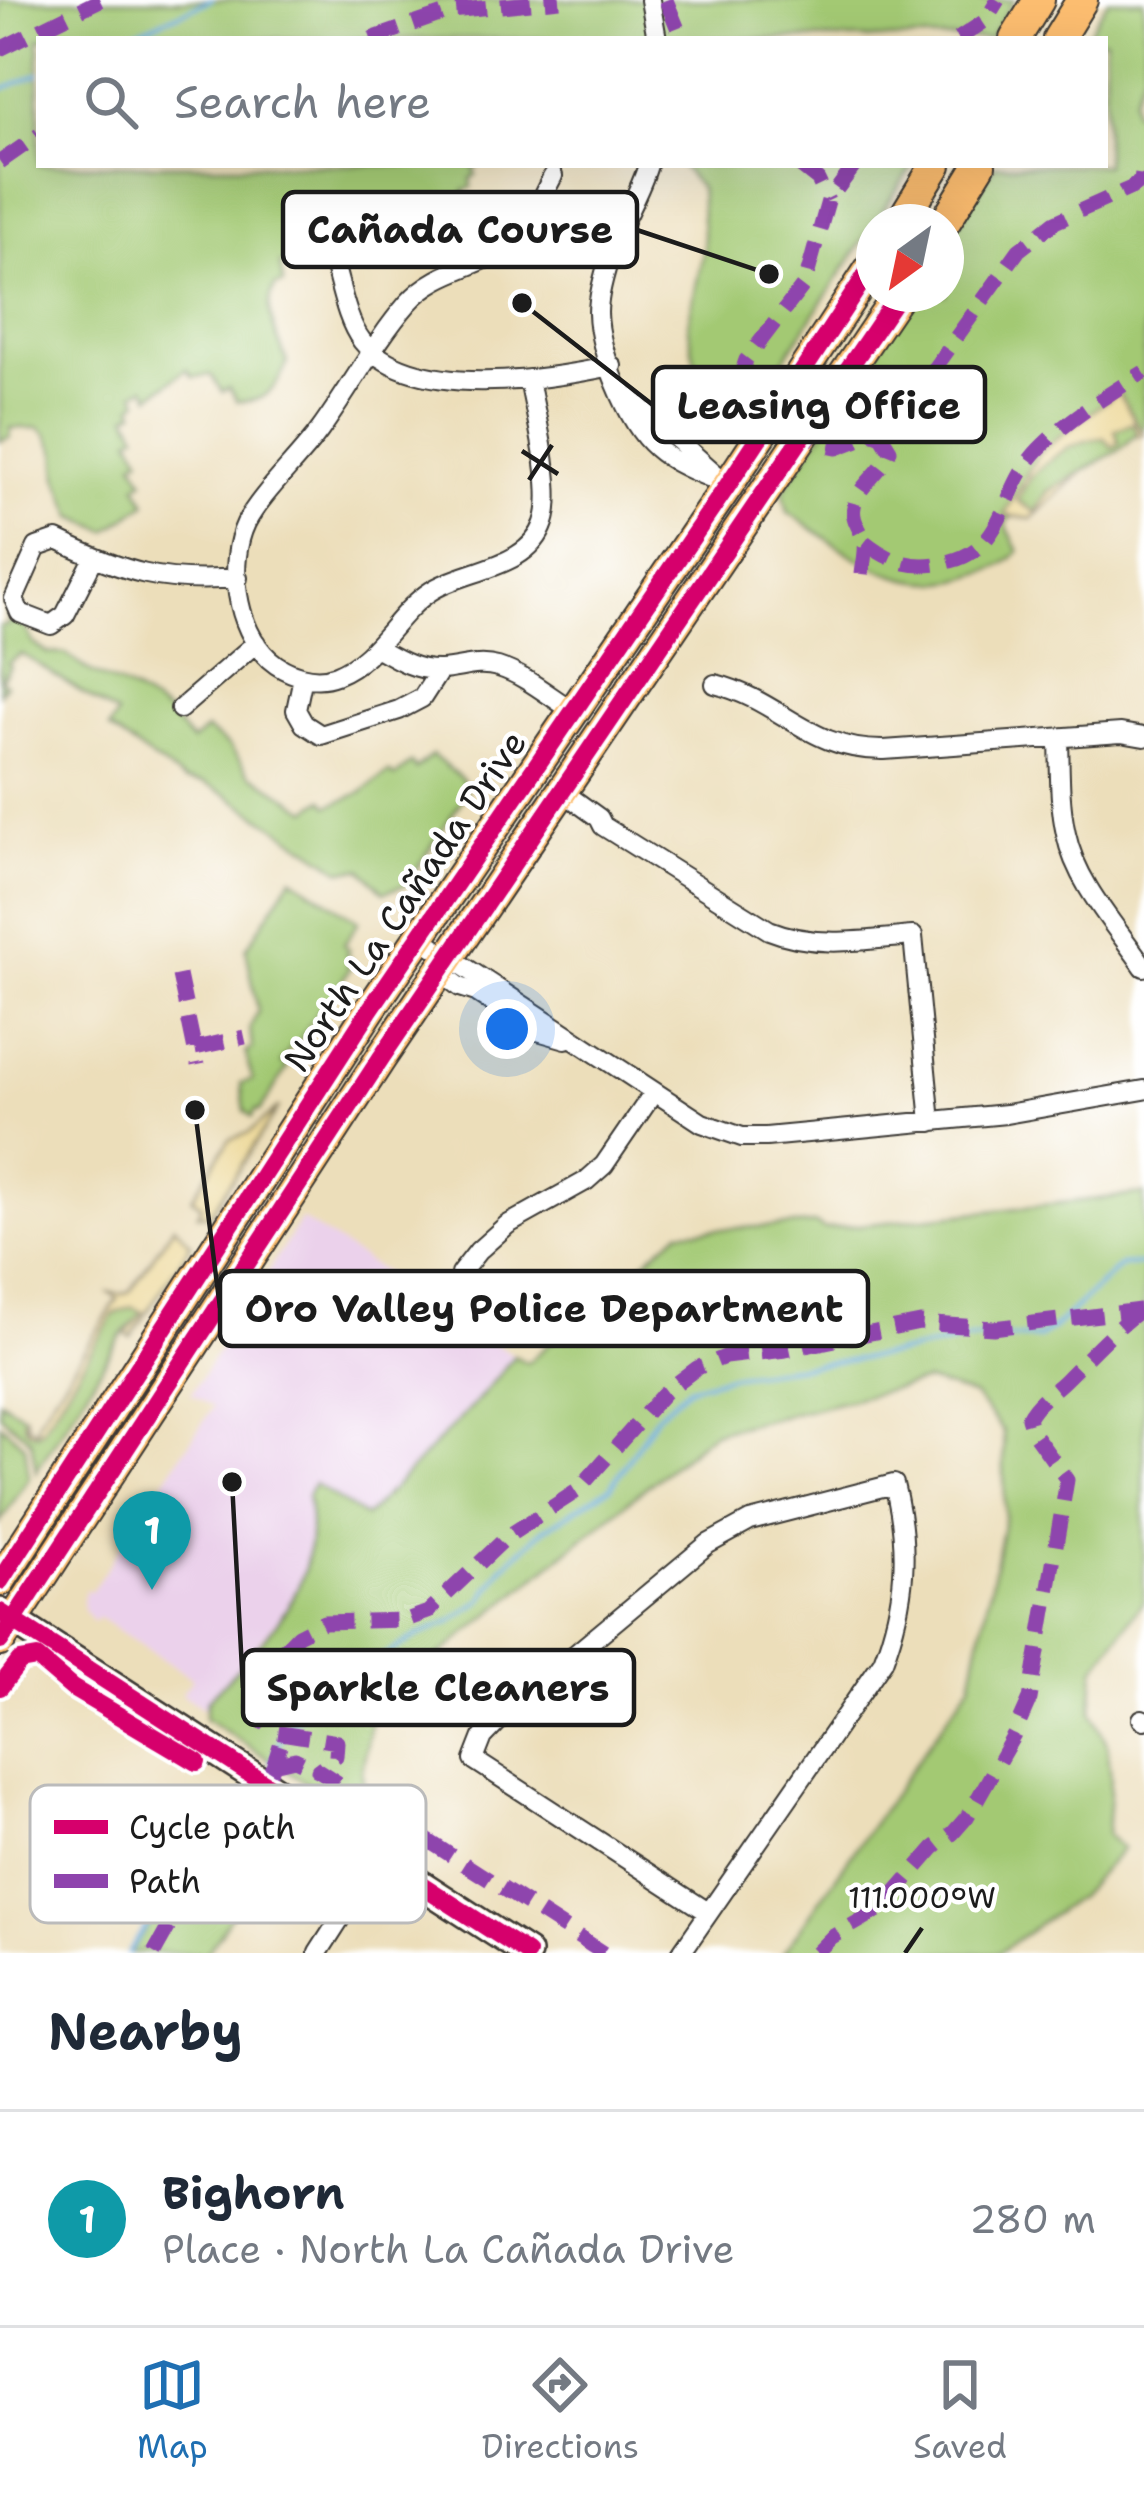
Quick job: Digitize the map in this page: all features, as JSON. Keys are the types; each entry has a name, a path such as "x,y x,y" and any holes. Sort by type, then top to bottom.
{"main road":[{"path":"1017,36 1039,0"},
{"path":"1060,36 1082,0"},
{"path":"912,204 934,168"},
{"path":"956,204 978,168"},
{"name":"North La Cañada Drive","path":"0,1581 419,937 856,290"},
{"name":"North La Cañada Drive","path":"5,1625 887,312"}],"street":[{"path":"650,0 656,36"},
{"path":"647,168 613,246 598,313 631,419 655,447 689,469 728,485"},
{"path":"530,379 547,489 544,523 530,545 508,560 433,590 376,647 334,676 303,677 278,666 248,628 236,564 246,522 318,434 409,302 445,272 495,254 516,239 553,176"},
{"path":"336,271 361,339 389,364 421,376 553,379 612,366"},
{"path":"94,558 65,615 51,625 20,613 14,599 22,572 37,547 57,540 145,575 184,582 238,578"},
{"path":"180,709 256,643"},
{"path":"376,647 408,665 440,670 474,663 496,666 573,711"},
{"path":"303,677 296,710 304,724 321,735 422,698 440,670"},
{"path":"715,684 741,691 808,733 848,748 884,750 1121,733 1144,737"},
{"path":"1059,738 1070,851 1144,967"},
{"path":"563,792 603,826 749,919 788,938 823,942 913,936 931,1122"},
{"path":"419,937 444,965 528,1029 581,1045 703,1123 742,1136 931,1122 1144,1090"},
{"path":"460,1274 507,1225 586,1181 604,1165 654,1092"},
{"path":"681,1953 883,1661 896,1627 906,1575 903,1520 894,1484 768,1516 708,1544 513,1706 484,1737 474,1760 708,1912"},
{"path":"5,1625 263,1785"},
{"path":"426,1888 527,1953"},
{"path":"318,1953 338,1923"}],"shaded area":[{"path":"301,1219 514,1356 365,1518 313,1485 307,1495 311,1543 306,1576 295,1599 203,1708 181,1694 193,1679 98,1617 93,1622 82,1600 213,1407 191,1394"}],"green space":[{"path":"0,0 1014,0 992,36 36,36 36,168 474,168 472,187 464,191 477,230 434,253 423,244 344,219 320,247 288,254 288,263 280,264 283,284 275,286 270,306 287,363 279,380 262,397 237,401 229,388 222,392 211,375 193,377 187,369 151,396 146,387 135,392 139,400 128,415 138,434 131,438 141,457 134,462 144,480 137,485 146,503 108,531 74,517 58,478 56,452 39,428 11,428 10,437 0,441"},
{"path":"1108,0 1144,0 1144,68 1133,99 1134,112 1144,110 1144,426 1122,448 1049,491 1035,512 1025,506 1005,523 1019,551 1003,565 943,582 895,576 873,567 788,512 783,491 903,312 964,312 964,215 993,168 1108,168 1108,36 1087,36"},
{"path":"683,168 911,168 887,204 856,204 856,251 741,424 711,404 694,357 688,324 704,248 700,188"},
{"path":"7,614 47,653 66,654 167,713 192,742 206,730 229,746 249,773 308,810 324,799 329,806 361,793 389,772 395,777 411,763 416,769 432,755 462,779 467,792 406,885 384,892 362,869 341,870 226,794 185,781 109,729 117,715 22,654 8,663 0,693 0,626 9,625"},
{"path":"292,877 359,921 344,945 349,949 350,968 325,1008 321,1007 297,1045 293,1044 281,1063 287,1068 252,1117 245,1111 241,1083 252,1080 246,1052 252,1049 250,1028 258,1011 246,949"},
{"path":"1144,1194 1144,1600 1095,1669 1092,1711 1107,1744 1111,1777 1107,1835 1122,1849 1078,1897 998,1953 783,1953 971,1683 1005,1515 1003,1431 974,1396 927,1381 713,1432 373,1710 363,1785 309,1785 205,1718 207,1701 269,1633 299,1585 310,1529 307,1495 314,1484 365,1517 514,1356 527,1363 680,1231 816,1224 824,1229"},
{"path":"132,1307 144,1311 121,1336 36,1471 31,1440 0,1415 0,1400 25,1416 24,1422 36,1434 114,1314"},
{"path":"0,1424 25,1445 29,1478 0,1522"},
{"path":"150,1923 226,1923 207,1953 130,1953"}],"sand":[{"path":"1118,392 1144,435 1138,436 1133,423 1115,430 1119,443 1112,447 1104,438 1065,450 1041,467 1018,501 1035,512 1049,491 1081,473 1031,519 1004,515 1039,452"},
{"path":"279,1107 209,1215 197,1214 202,1205 192,1198 230,1139 249,1133"},
{"path":"174,1225 191,1244 131,1337 125,1334 143,1312 132,1307 114,1314 40,1432 28,1431 25,1416 28,1426 37,1429 38,1420 118,1299 110,1293 131,1290"}],"waterway":[{"path":"127,36 211,0"},
{"path":"0,90 36,75"},
{"path":"271,1763 286,1727 321,1696 482,1600 503,1567 543,1530 611,1487 657,1415 689,1387 733,1375 889,1355 976,1338 1038,1338 1121,1265 1144,1264"},
{"path":"128,1953 148,1923"}],"marked path":[{"path":"0,49 100,0"},
{"path":"380,36 451,11 560,0"},
{"path":"666,0 681,36"},
{"path":"962,36 985,21 998,0"},
{"path":"0,162 36,137"},
{"path":"866,436 883,416 919,389 1019,250 1055,222 1141,181 1144,160"},
{"path":"803,168 818,180 828,201"},
{"path":"853,168 828,201 805,283 746,360 742,375 753,397 826,446 837,448 874,434 890,450 854,507 865,544 862,574"},
{"path":"865,542 910,564 931,565 963,557 991,533 1039,449 1076,417 1144,372"},
{"path":"179,975 198,1065"},
{"path":"195,1048 245,1037"},
{"path":"341,1785 318,1770 336,1756 337,1742 275,1732 258,1718 253,1707 258,1684 276,1658 298,1635 324,1622 406,1620 428,1612 508,1536 577,1491 664,1393 697,1368 725,1357 920,1323 993,1328 1140,1310"},
{"path":"816,1953 832,1937 882,1908 953,1833 1014,1735 1030,1699 1067,1480 1028,1418 1139,1311"},
{"path":"262,1785 284,1733"},
{"path":"273,1764 295,1759 318,1770"},
{"path":"426,1839 603,1953"},
{"path":"154,1953 171,1923"}],"cycle path":[{"path":"0,1581 369,1011 856,290"},
{"path":"0,1641 381,1058 887,312"},
{"path":"0,1612 267,1785"},
{"path":"0,1687 20,1661 37,1658 72,1688 197,1762"},
{"path":"426,1888 527,1953"}],"place":[{"name":"Cañada Course","path":"769,274"},
{"name":"Leasing Office","path":"522,303"},
{"name":"Oro Valley Police Department","path":"195,1110"},
{"name":"Sparkle Cleaners","path":"232,1482"},
{"name":"Bighorn","path":"152,1590"}]}
